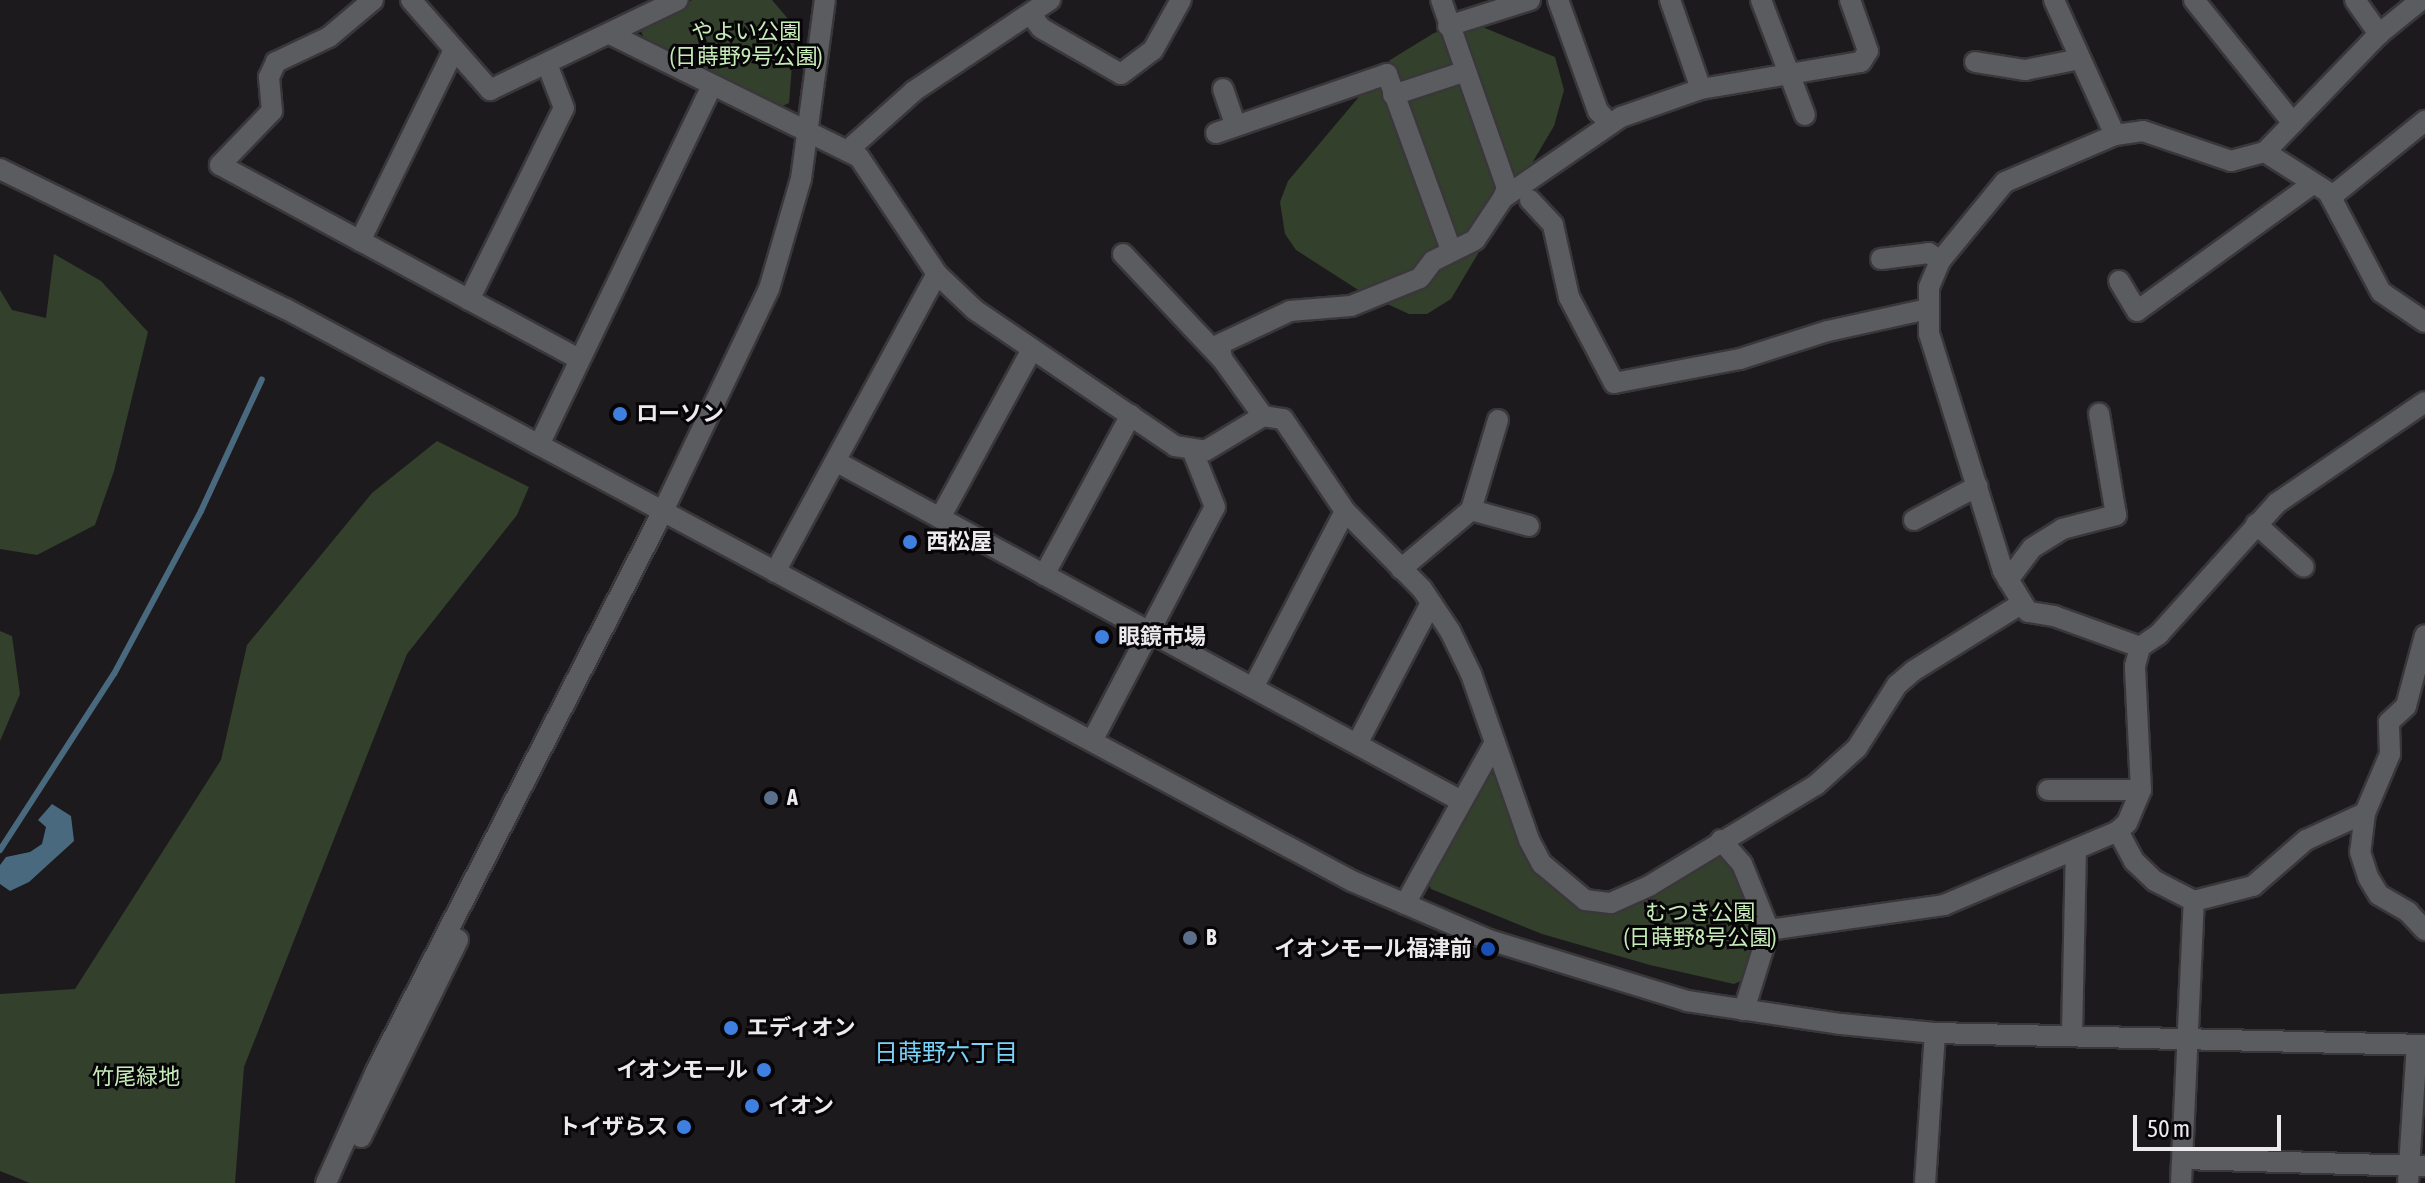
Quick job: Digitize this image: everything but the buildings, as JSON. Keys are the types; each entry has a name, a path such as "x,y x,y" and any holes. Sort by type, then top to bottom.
{"street":[{"path":"373,0 329,37 276,62 269,77 272,111 220,165 579,359"},
{"path":"411,0 490,90 612,35 678,0"},
{"path":"326,1183 376,1071 663,511 769,289 789,232 809,134 825,0"},
{"path":"847,151 914,91 1050,0"},
{"path":"1031,15 1041,28 1121,74 1153,50 1181,0"},
{"path":"1222,359 1220,344 1290,311 1351,306 1420,278 1451,250 1475,240 1503,198 1507,188 1463,72 1441,0"},
{"path":"1448,26 1530,0"},
{"path":"1558,0 1598,111 1610,124"},
{"path":"1670,0 1701,89"},
{"path":"1761,0 1805,115"},
{"path":"1503,198 1610,124 1701,89 1861,62 1868,51 1850,0"},
{"path":"2054,0 2115,135"},
{"path":"2194,0 2293,123"},
{"path":"2355,0 2383,30"},
{"path":"2370,0 2383,30"},
{"path":"2140,647 2054,616 2028,612 2008,580 1929,334 1927,309 1940,261 2005,182 2115,135 2143,131 2231,161 2265,152 2383,30 2421,0"},
{"path":"612,35 847,151 873,174 937,274 975,310 1131,415 1193,452 1215,507 1092,741"},
{"path":"360,241 454,50"},
{"path":"1975,62 2025,70 2080,59"},
{"path":"469,300 564,108 547,64"},
{"path":"1393,95 1463,72"},
{"path":"1223,89 1226,130 1387,74 1451,250"},
{"path":"539,445 712,86"},
{"path":"2331,197 2425,121"},
{"path":"2265,152 2331,197 2381,292 2425,322"},
{"path":"0,169 286,309 1352,881 1559,965 1687,1001 1935,1033 2421,1045 2414,1172 2296,1173 2183,1159"},
{"path":"2119,281 2137,311 2314,183"},
{"path":"1530,200 1553,225 1569,297 1614,383 1740,359 1828,331 1927,309"},
{"path":"1881,259 1929,253 1940,261"},
{"path":"1123,254 1222,359 1263,416"},
{"path":"775,572 937,274"},
{"path":"940,518 1032,349"},
{"path":"1769,930 1944,905 2021,868 2118,831 2133,814 2141,790 2135,666 2140,647 2159,634 2256,524 2311,476 2425,402"},
{"path":"2008,580 2032,548 2062,529 2116,515 2099,413"},
{"path":"1044,575 1131,415"},
{"path":"1193,452 1219,445 1263,416 1283,419 1345,511 1431,603 1471,674 1493,746 1542,864 1585,900 1611,903 1636,892 1840,768 1913,671 2021,604"},
{"path":"1401,569 1471,510 1498,420"},
{"path":"837,462 1461,801"},
{"path":"1914,520 1978,486"},
{"path":"1471,510 1529,526"},
{"path":"340,1183 652,547 663,511"},
{"path":"1253,688 1345,511"},
{"path":"2256,524 2304,567"},
{"path":"1357,744 1431,603"},
{"path":"2425,635 2406,706 2389,722 2390,754 2365,813 2360,852 2368,877 2379,895 2408,912 2425,930"},
{"path":"1405,904 1493,746"},
{"path":"2048,790 2141,790"},
{"path":"2118,831 2134,861 2155,881 2194,901 2253,886 2306,840 2365,813"},
{"path":"1721,840 1742,864 1769,930 1744,1010"},
{"path":"2072,1036 2076,849"},
{"path":"2181,1183 2191,1039 2194,901"},
{"path":"1925,1183 1935,1033"}],"green space":[{"name":"やよい公園 (日蒔野9号公園)","path":"692,0 772,0 795,27 789,103 778,108 645,41 641,31"},
{"path":"1464,25 1485,28 1555,57 1564,90 1554,126 1451,299 1427,314 1409,314 1363,293 1296,250 1285,234 1280,202 1288,181 1390,60 1434,33"},
{"path":"54,254 101,281 148,332 114,471 95,525 37,555 0,549 0,290 12,310 46,318"},
{"name":"竹尾緑地","path":"437,441 529,487 517,515 407,654 244,1067 235,1183 30,1183 0,1171 0,994 75,989 221,760 247,645 372,493"},
{"path":"0,631 12,636 20,694 0,741"},
{"name":"むつき公園 (日蒔野8号公園)","path":"1486,774 1494,774 1531,861 1578,908 1605,913 1638,902 1721,855 1730,859 1757,930 1745,979 1734,984 1650,965 1542,934 1431,889 1427,881"}],"water":[{"path":"52,804 71,816 74,841 29,882 10,891 0,884 0,865 6,857 30,852 42,844 46,827 38,820"}],"waterway":[{"path":"0,850 114,674 201,511 262,379"}],"place":[{"name":"ローソン","path":"620,414"},
{"name":"西松屋","path":"910,542"},
{"name":"眼鏡市場","path":"1102,637"},
{"name":"A","path":"771,798"},
{"name":"B","path":"1190,938"},
{"name":"イオンモール福津前","path":"1488,949"},
{"name":"エディオン","path":"731,1028"},
{"name":"イオンモール","path":"764,1070"},
{"name":"イオン","path":"752,1106"},
{"name":"トイザらス","path":"684,1127"}],"district":[{"name":"日蒔野六丁目","path":"946,1053"}]}
